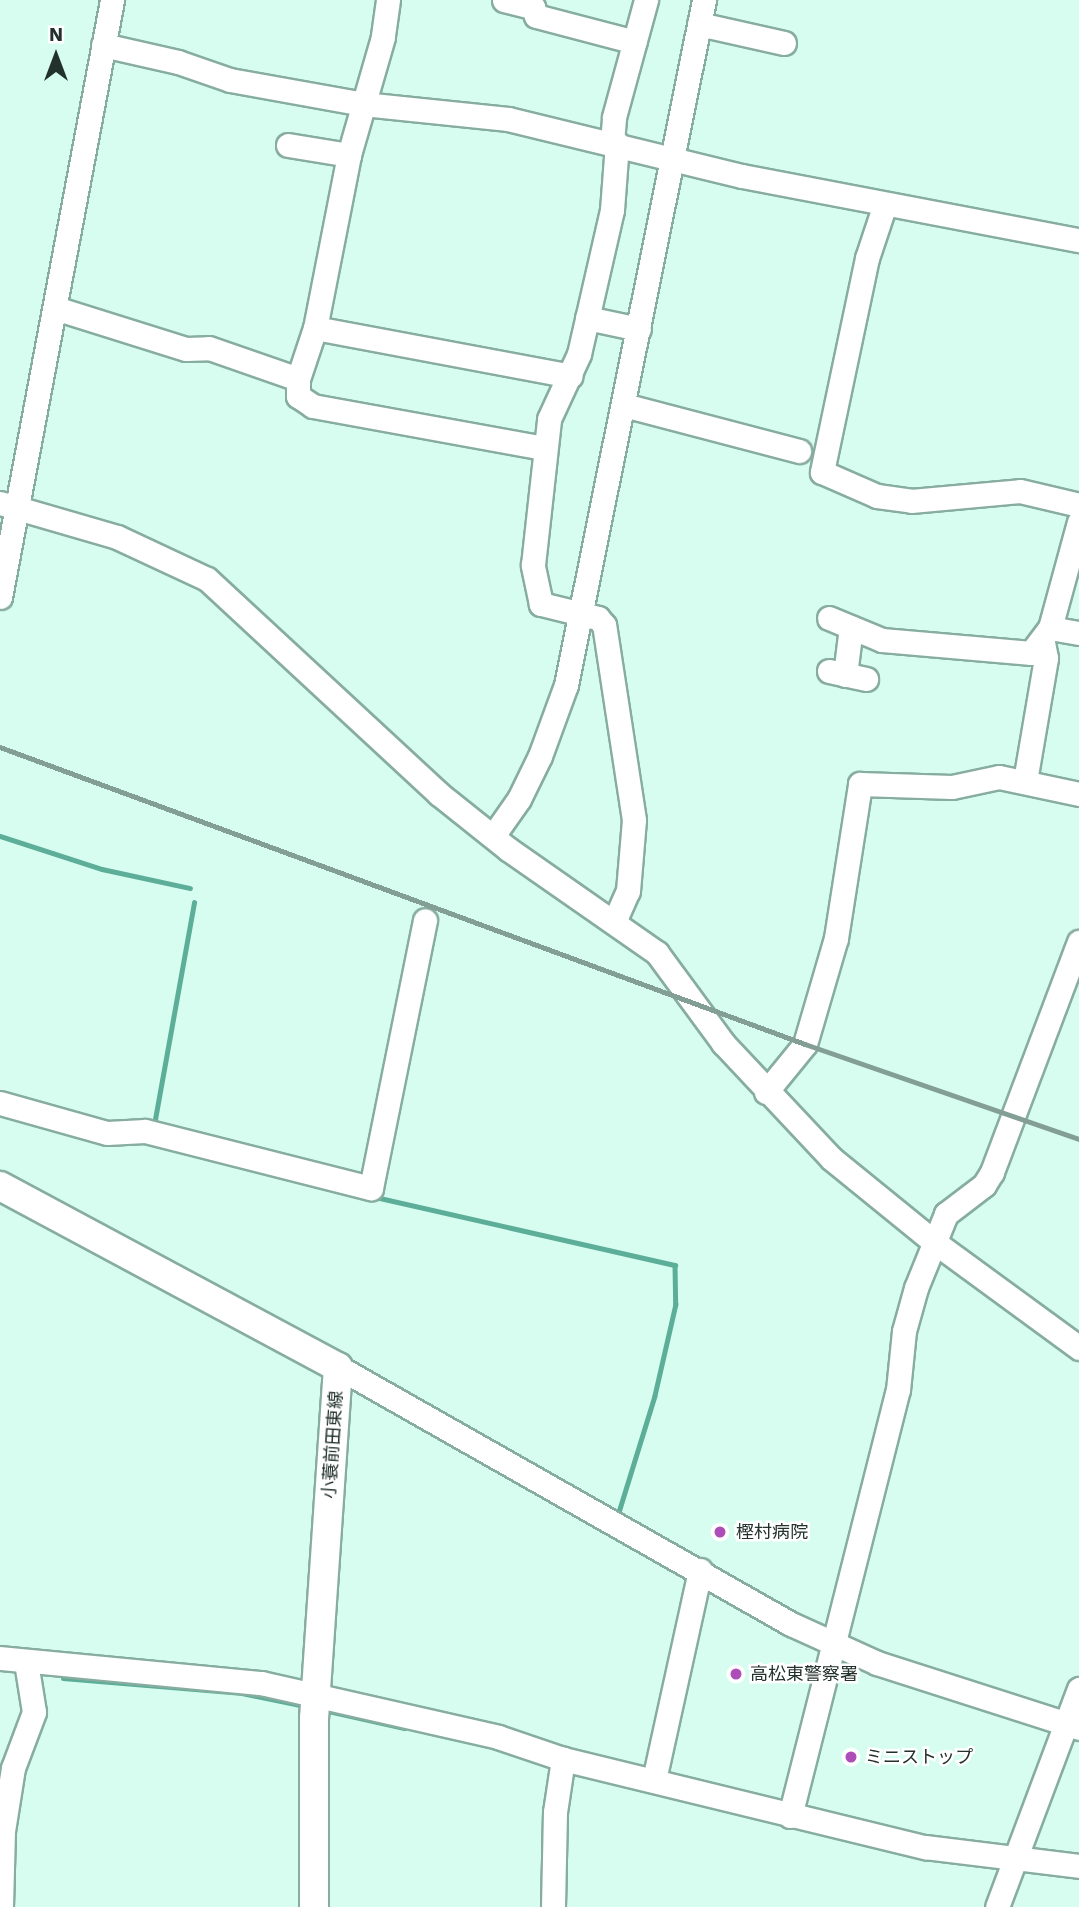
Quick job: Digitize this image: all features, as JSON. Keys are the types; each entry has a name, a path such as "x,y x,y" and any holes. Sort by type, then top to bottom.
{"main road":[{"name":"小蓑前田東線","path":"0,1185 338,1367 316,1696 314,1907"}],"street":[{"path":"0,597 9,506 55,308 112,0"},
{"path":"388,0 383,37 349,155 315,328 298,379 298,396 313,406 544,448"},
{"path":"504,0 533,7 536,16 560,10 635,42"},
{"path":"614,922 628,891 631,795 604,625 598,618 541,604 535,589 533,565 549,419 571,376 587,318 612,210 614,117 646,0"},
{"path":"493,836 519,799 556,716 624,405 704,0"},
{"path":"699,24 784,43"},
{"path":"103,45 178,62 229,80 363,104 508,120 615,142 743,176 1079,240"},
{"path":"288,145 349,155"},
{"path":"886,204 867,258 822,472 877,496 911,501 1020,491 1079,505"},
{"path":"55,308 186,349 209,348 298,379"},
{"path":"587,318 639,329"},
{"path":"315,328 571,376"},
{"path":"624,405 799,451"},
{"path":"9,506 117,537 207,579 439,794 493,836 657,953 723,1043 766,1092 832,1159 933,1241 1079,1348"},
{"path":"1025,781 1046,657 1047,635 1079,522"},
{"path":"829,618 882,640 1031,653 1047,635 1079,634"},
{"path":"846,675 851,627"},
{"path":"766,1092 805,1044 836,938 860,784 951,788 999,777 1079,794"},
{"path":"0,1103 107,1133 145,1131 371,1188 425,920"},
{"path":"790,1816 898,1390 904,1331 933,1241 946,1214 984,1185 992,1172 1079,942"},
{"path":"338,1367 832,1643 877,1663 1072,1726"},
{"path":"654,1780 700,1570"},
{"path":"0,1658 186,1674 316,1696 498,1737 563,1759 925,1847 1014,1861 1079,1866"},
{"path":"1,1907 7,1806 13,1768 34,1712 26,1662"},
{"path":"997,1907 1072,1726 1079,1689"},
{"path":"553,1907 555,1812 563,1759"}],"waterway":[{"path":"0,836 102,869 190,888"},
{"path":"154,1125 194,903"},
{"path":"371,1196 675,1265 676,1304 655,1396 619,1512"},
{"path":"63,1678 242,1693 305,1706"},
{"path":"324,1710 404,1728"}],"railway":[{"path":"0,747 805,1044 1079,1139"}],"place":[{"name":"樫村病院","path":"720,1532"},
{"name":"高松東警察署","path":"736,1674"},
{"name":"ミニストップ","path":"851,1757"}]}
